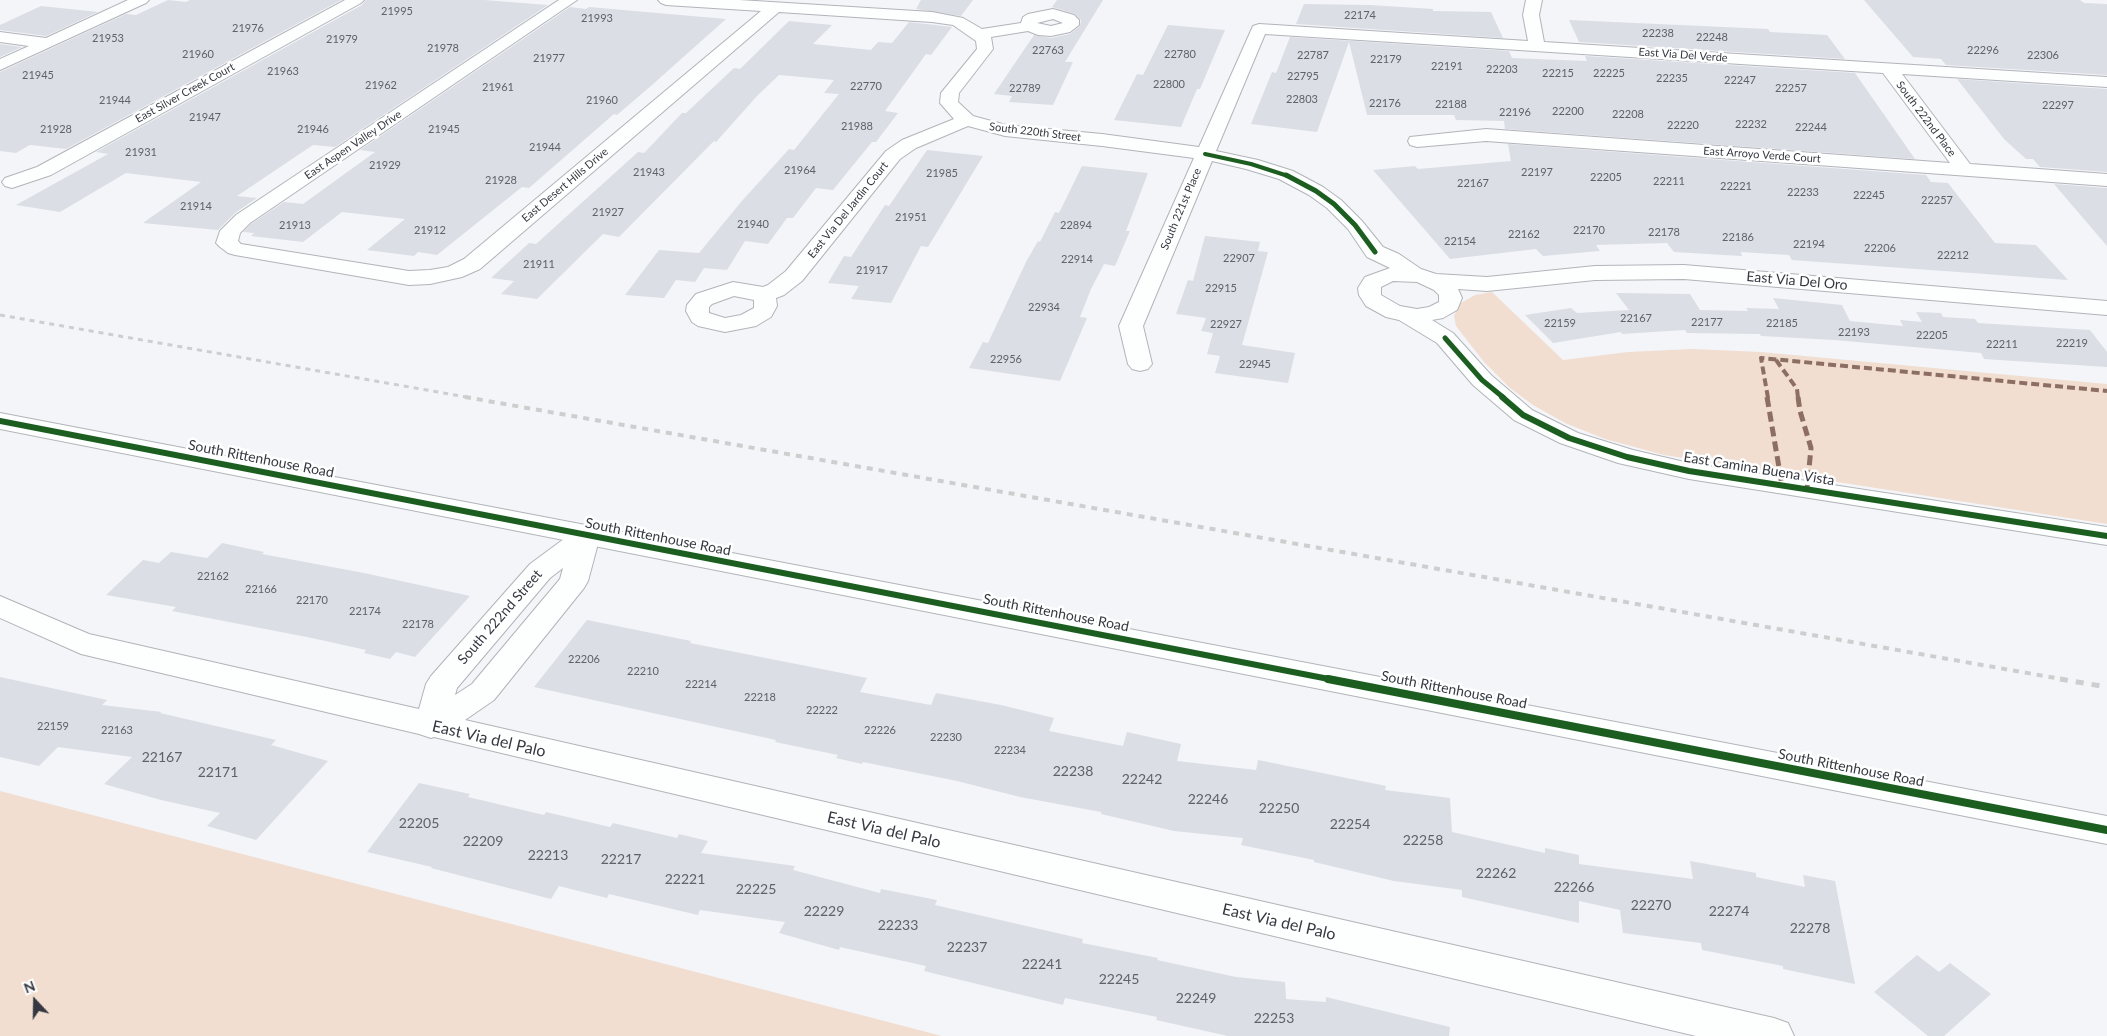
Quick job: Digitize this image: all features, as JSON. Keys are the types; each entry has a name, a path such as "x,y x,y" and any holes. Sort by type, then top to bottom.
{"street":[{"path":"0,65 141,0"},
{"name":"East Silver Creek Court","path":"4,184 44,170 356,0"},
{"name":"East Aspen Valley Drive","path":"322,263 235,249 227,243 230,231 243,219 569,0"},
{"path":"666,0 932,17 956,21 980,34 984,39 985,49 950,93 950,103 957,113 967,120"},
{"path":"1534,0 1531,15 1537,46"},
{"name":"East Desert Hills Drive","path":"322,263 409,278 430,277 454,272 472,264 775,7"},
{"path":"980,34 1030,26"},
{"name":"East Via Del Verde","path":"1259,29 2107,82"},
{"name":"South 221st Place","path":"1140,364 1131,326 1259,29"},
{"path":"0,37 48,43"},
{"name":"South 222nd Place","path":"1888,68 1964,169"},
{"name":"South 220th Street","path":"967,120 1005,130 1102,140 1205,154 1251,164 1286,175 1316,191 1334,204 1355,225 1375,252 1391,259 1413,274"},
{"name":"East Via Del Jardin Court","path":"762,296 776,290 794,276 893,155 909,144 967,120"},
{"name":"East Arroyo Verde Court","path":"1417,141 1486,135 2107,180"},
{"name":"South 220th Street","path":"1375,252 1372,260 1380,278"},
{"name":"East Via Del Oro","path":"1435,281 1487,284 1595,273 1684,272 2107,308"},
{"path":"1407,315 1388,310 1374,302 1369,288 1372,282 1389,275 1413,274 1435,281 1447,289 1448,329 1445,338"},
{"name":"East Via Del Oro","path":"1407,315 1426,315 1487,284"},
{"name":"East Camina Buena Vista","path":"1407,315 1445,338 1482,380 1523,415 1569,438 1627,457 1689,470 2107,536"},
{"name":"South Rittenhouse Road","path":"0,421 2107,830"},
{"path":"431,726 483,692 571,585 574,581 586,536"},
{"name":"East Via del Palo","path":"0,606 81,643 431,726 1774,1036"}],"shaded area":[{"path":"1492,292 1563,360 1628,352 1692,349 1761,352 2107,384 2107,524 1664,455 1605,439 1565,423 1533,405 1510,388 1484,362 1456,326 1454,316 1459,304 1475,295"},
{"path":"0,791 942,1036 0,1036"}],"building":[{"path":"168,0 186,2 190,0 341,0 66,149 30,145 16,153 0,151 0,72 126,14 136,15"},
{"path":"366,0 484,0 548,5 335,147 313,145 237,196 257,198 235,213 218,230 143,223 201,182 126,173 60,212 16,205 108,154 96,152 362,5"},
{"path":"921,0 973,0 961,16 916,9"},
{"path":"1057,0 1103,0 1065,62 1073,62 1053,105 1009,102 1012,96 994,94 1034,35 1051,38 1070,34 1080,26 1081,20 1075,14 1052,7"},
{"path":"1864,0 2080,0 2084,3 2107,4 2107,75 1946,65 1941,59 1913,57"},
{"path":"1304,4 1370,5 1433,9 1433,11 1491,12 1503,38 1296,24"},
{"path":"41,6 98,12 46,36 0,30 0,25"},
{"path":"570,7 726,19 652,85 617,115 614,114 529,188 522,187 437,255 418,252 414,256 367,250 405,219 342,212 303,242 251,236 254,233 243,232 251,224 284,202 303,204 375,152 360,150"},
{"path":"1569,20 1768,29 1770,32 1827,35 1845,59 1579,42"},
{"path":"789,21 832,25 813,44 871,50 878,42 892,43 909,22 952,27 931,55 926,54 885,111 898,113 876,142 872,142 833,190 816,188 793,218 787,218 768,244 745,241 727,270 704,268 695,282 676,280 664,298 625,295 659,250 699,253 741,202 789,149 794,150 839,94 824,93 834,80 779,75 757,96 716,142 714,141 619,237 603,234 537,299 501,294 514,281 491,278 529,243 536,244 638,152 644,153 682,113 686,113 734,68 740,69"},
{"path":"1168,25 1225,30 1200,89 1197,89 1181,127 1114,120 1137,74 1143,75"},
{"path":"1290,37 1509,51 1512,58 1587,61 1585,56 1855,73 1915,159 1505,129 1504,121 1456,120 1454,115 1367,115 1349,42 1317,132 1251,124 1272,72 1276,73"},
{"path":"0,44 22,47 0,57"},
{"path":"1957,79 2107,89 2107,172 2040,167 2033,159 2026,159 2004,139"},
{"path":"1508,144 1926,175 1931,182 1948,183 1995,243 2036,245 2068,280 1792,260 1789,255 1741,252 1742,256 1674,252 1667,243 1596,245 1600,251 1543,256 1536,249 1450,259 1373,170 1415,166 1418,169 1511,161"},
{"path":"927,150 983,156 928,247 921,246 891,303 851,299 859,286 828,283 844,256 851,257 885,205 889,206"},
{"path":"1082,166 1148,173 1126,231 1130,231 1115,266 1104,264 1091,289 1080,317 1087,318 1060,381 969,368 983,342 988,343 1026,262 1038,241 1040,242 1055,212 1059,213"},
{"path":"2054,184 2107,188 2107,246"},
{"path":"1205,236 1260,242 1258,251 1268,252 1242,345 1295,353 1288,383 1215,373 1220,356 1207,354 1213,333 1201,331 1206,318 1176,314 1188,280 1193,281"},
{"path":"1616,293 1690,294 1700,310 1748,311 1746,308 1779,309 1773,298 1842,305 1850,321 1903,326 1900,320 1922,322 1916,312 1941,313 1943,317 1975,319 1978,323 2090,330 2107,352 2107,367 1984,359 1981,353 1834,340 1761,336 1760,334 1687,333 1685,330 1622,334 1621,332 1553,343 1525,315 1571,308 1577,313 1629,310"},
{"path":"222,543 264,552 262,554 364,573 470,596 415,657 396,652 390,659 364,653 366,650 312,638 172,611 176,607 106,595 143,560 159,563 171,552 207,558"},
{"path":"587,620 691,641 690,643 867,678 860,692 931,705 936,693 1001,705 1054,718 1049,731 1123,746 1127,732 1181,744 1177,761 1256,770 1258,760 1386,786 1385,790 1450,798 1452,832 1545,853 1545,848 1579,855 1579,864 1693,879 1690,861 1756,873 1756,877 1805,887 1803,875 1835,881 1855,984 1783,969 1783,966 1702,950 1701,943 1623,933 1620,910 1579,901 1579,923 1462,897 1462,890 1394,881 1314,862 1314,860 1241,845 1243,838 1174,831 1101,814 1101,812 1020,797 957,781 863,762 862,764 836,758 838,755 775,742 776,740 534,687"},
{"path":"0,677 107,700 102,705 162,712 160,713 276,740 271,745 328,761 256,840 207,826 220,813 161,800 104,784 132,757 58,747 39,766 0,757"},
{"path":"419,783 470,794 468,797 544,815 546,812 610,827 613,823 677,838 679,834 708,841 701,853 795,866 793,870 880,893 881,889 937,900 935,905 1083,939 1082,943 1158,958 1157,960 1236,977 1285,982 1286,999 1326,1002 1326,997 1450,1027 1449,1036 1228,1036 1156,1020 1157,1017 1065,998 1063,1005 924,971 926,966 840,947 839,950 779,933 785,922 700,910 698,915 609,894 607,898 559,886 551,899 432,867 367,852"},
{"path":"1917,955 1939,972 1950,963 1991,994 1944,1036 1928,1036 1874,992"}],"railway":[{"path":"0,315 472,398"},
{"path":"465,397 2067,680"},
{"path":"2060,679 2107,687"}],"marked path":[{"path":"1782,485 1761,358 2107,391"},
{"path":"1776,360 1797,389 1800,411 1811,448 1807,489"}],"cycle path":[{"path":"1205,154 1251,164 1286,175 1316,191 1334,204 1355,225 1375,252"},
{"path":"1445,338 1482,380 1523,415 1569,438 1627,457 1689,471 2107,536"},
{"path":"0,421 2107,830"}]}
